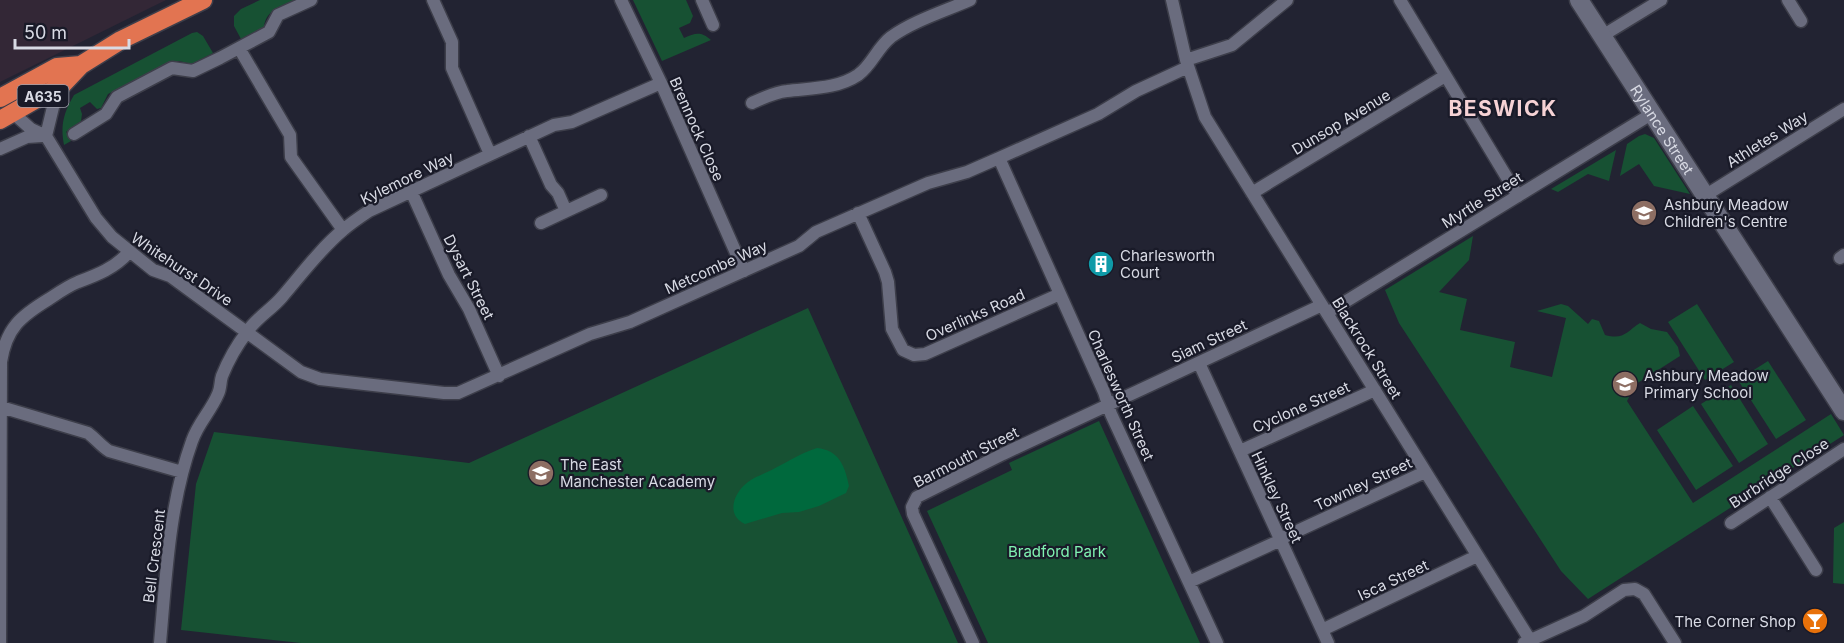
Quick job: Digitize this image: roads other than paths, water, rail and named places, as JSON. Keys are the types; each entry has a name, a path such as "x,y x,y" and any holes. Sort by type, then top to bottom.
{"highway":[{"name":"A635","path":"7,117 63,84 81,65 121,40 203,0"},
{"name":"A635","path":"0,98 57,67 81,65"}],"street":[{"path":"74,134 106,114 117,98 172,68 193,71 239,48 269,32 279,15 311,0"},
{"path":"433,0 452,42 452,68 490,154"},
{"name":"Brennock Close","path":"621,0 661,83 744,271"},
{"path":"702,0 713,25"},
{"path":"752,103 785,91 837,85 858,75 885,43 902,30 970,0"},
{"name":"Blackrock Street","path":"1172,0 1187,64 1205,117 1478,556 1527,642"},
{"name":"Metcombe Way","path":"247,332 301,372 320,379 458,393 590,334 630,322 744,271 799,246 816,232 858,213 928,183 967,172 1098,114 1187,64 1232,45 1287,0"},
{"path":"1400,0 1518,196"},
{"name":"Rylance Street","path":"1579,0 1844,411"},
{"path":"1602,36 1661,0"},
{"path":"1788,0 1801,21"},
{"path":"239,48 290,135 291,157 343,230"},
{"name":"Dunsop Avenue","path":"1252,193 1445,76"},
{"name":"Kylemore Way","path":"182,472 200,421 211,408 220,391 221,378 227,363 247,332 343,230 369,211 490,154 554,125 572,122 661,83"},
{"path":"0,149 27,137 46,136 48,119 63,84"},
{"name":"Athletes Way","path":"1706,195 1844,109"},
{"name":"Myrtle Street","path":"1325,309 1518,196 1653,112"},
{"name":"Whitehurst Drive","path":"7,117 46,136 96,218 111,237 153,270 170,276 247,332"},
{"path":"529,136 551,185 558,193 566,211"},
{"name":"Charlesworth Street","path":"999,158 1108,405 1217,643"},
{"name":"Dysart Street","path":"411,191 449,275 470,309 499,376"},
{"path":"541,223 601,195"},
{"name":"Overlinks Road","path":"858,213 888,282 892,329 903,350 914,355 925,354 1060,294"},
{"path":"0,643 1,362 3,347 18,320 31,310 75,283 110,269 129,252"},
{"name":"Siam Street","path":"1108,405 1325,309"},
{"name":"Hinkley Street","path":"1199,363 1328,643"},
{"name":"Cyclone Street","path":"1240,451 1375,390"},
{"name":"Barmouth Street","path":"973,643 913,514 913,502 923,492 1108,405"},
{"path":"1,407 88,433 109,451 182,472"},
{"name":"Burbridge Close","path":"1731,523 1844,448"},
{"name":"Bell Crescent","path":"160,643 166,570 182,472"},
{"name":"Townley Street","path":"1189,582 1425,472"},
{"path":"1770,497 1816,570"},
{"name":"Isca Street","path":"1322,630 1478,556"},
{"path":"1527,642 1584,616 1624,591 1635,589 1644,594 1675,643"}],"place":[{"name":"Ashbury Meadow Children's Centre","path":"1644,213"},
{"name":"Charlesworth Court","path":"1101,264"},
{"name":"Ashbury Meadow Primary School","path":"1625,384"},
{"name":"The East Manchester Academy","path":"541,473"},
{"name":"The Corner Shop","path":"1815,621"}],"district":[{"name":"BESWICK","path":"1503,108"}],"park label":[{"name":"Bradford Park","path":"1057,551"}]}
